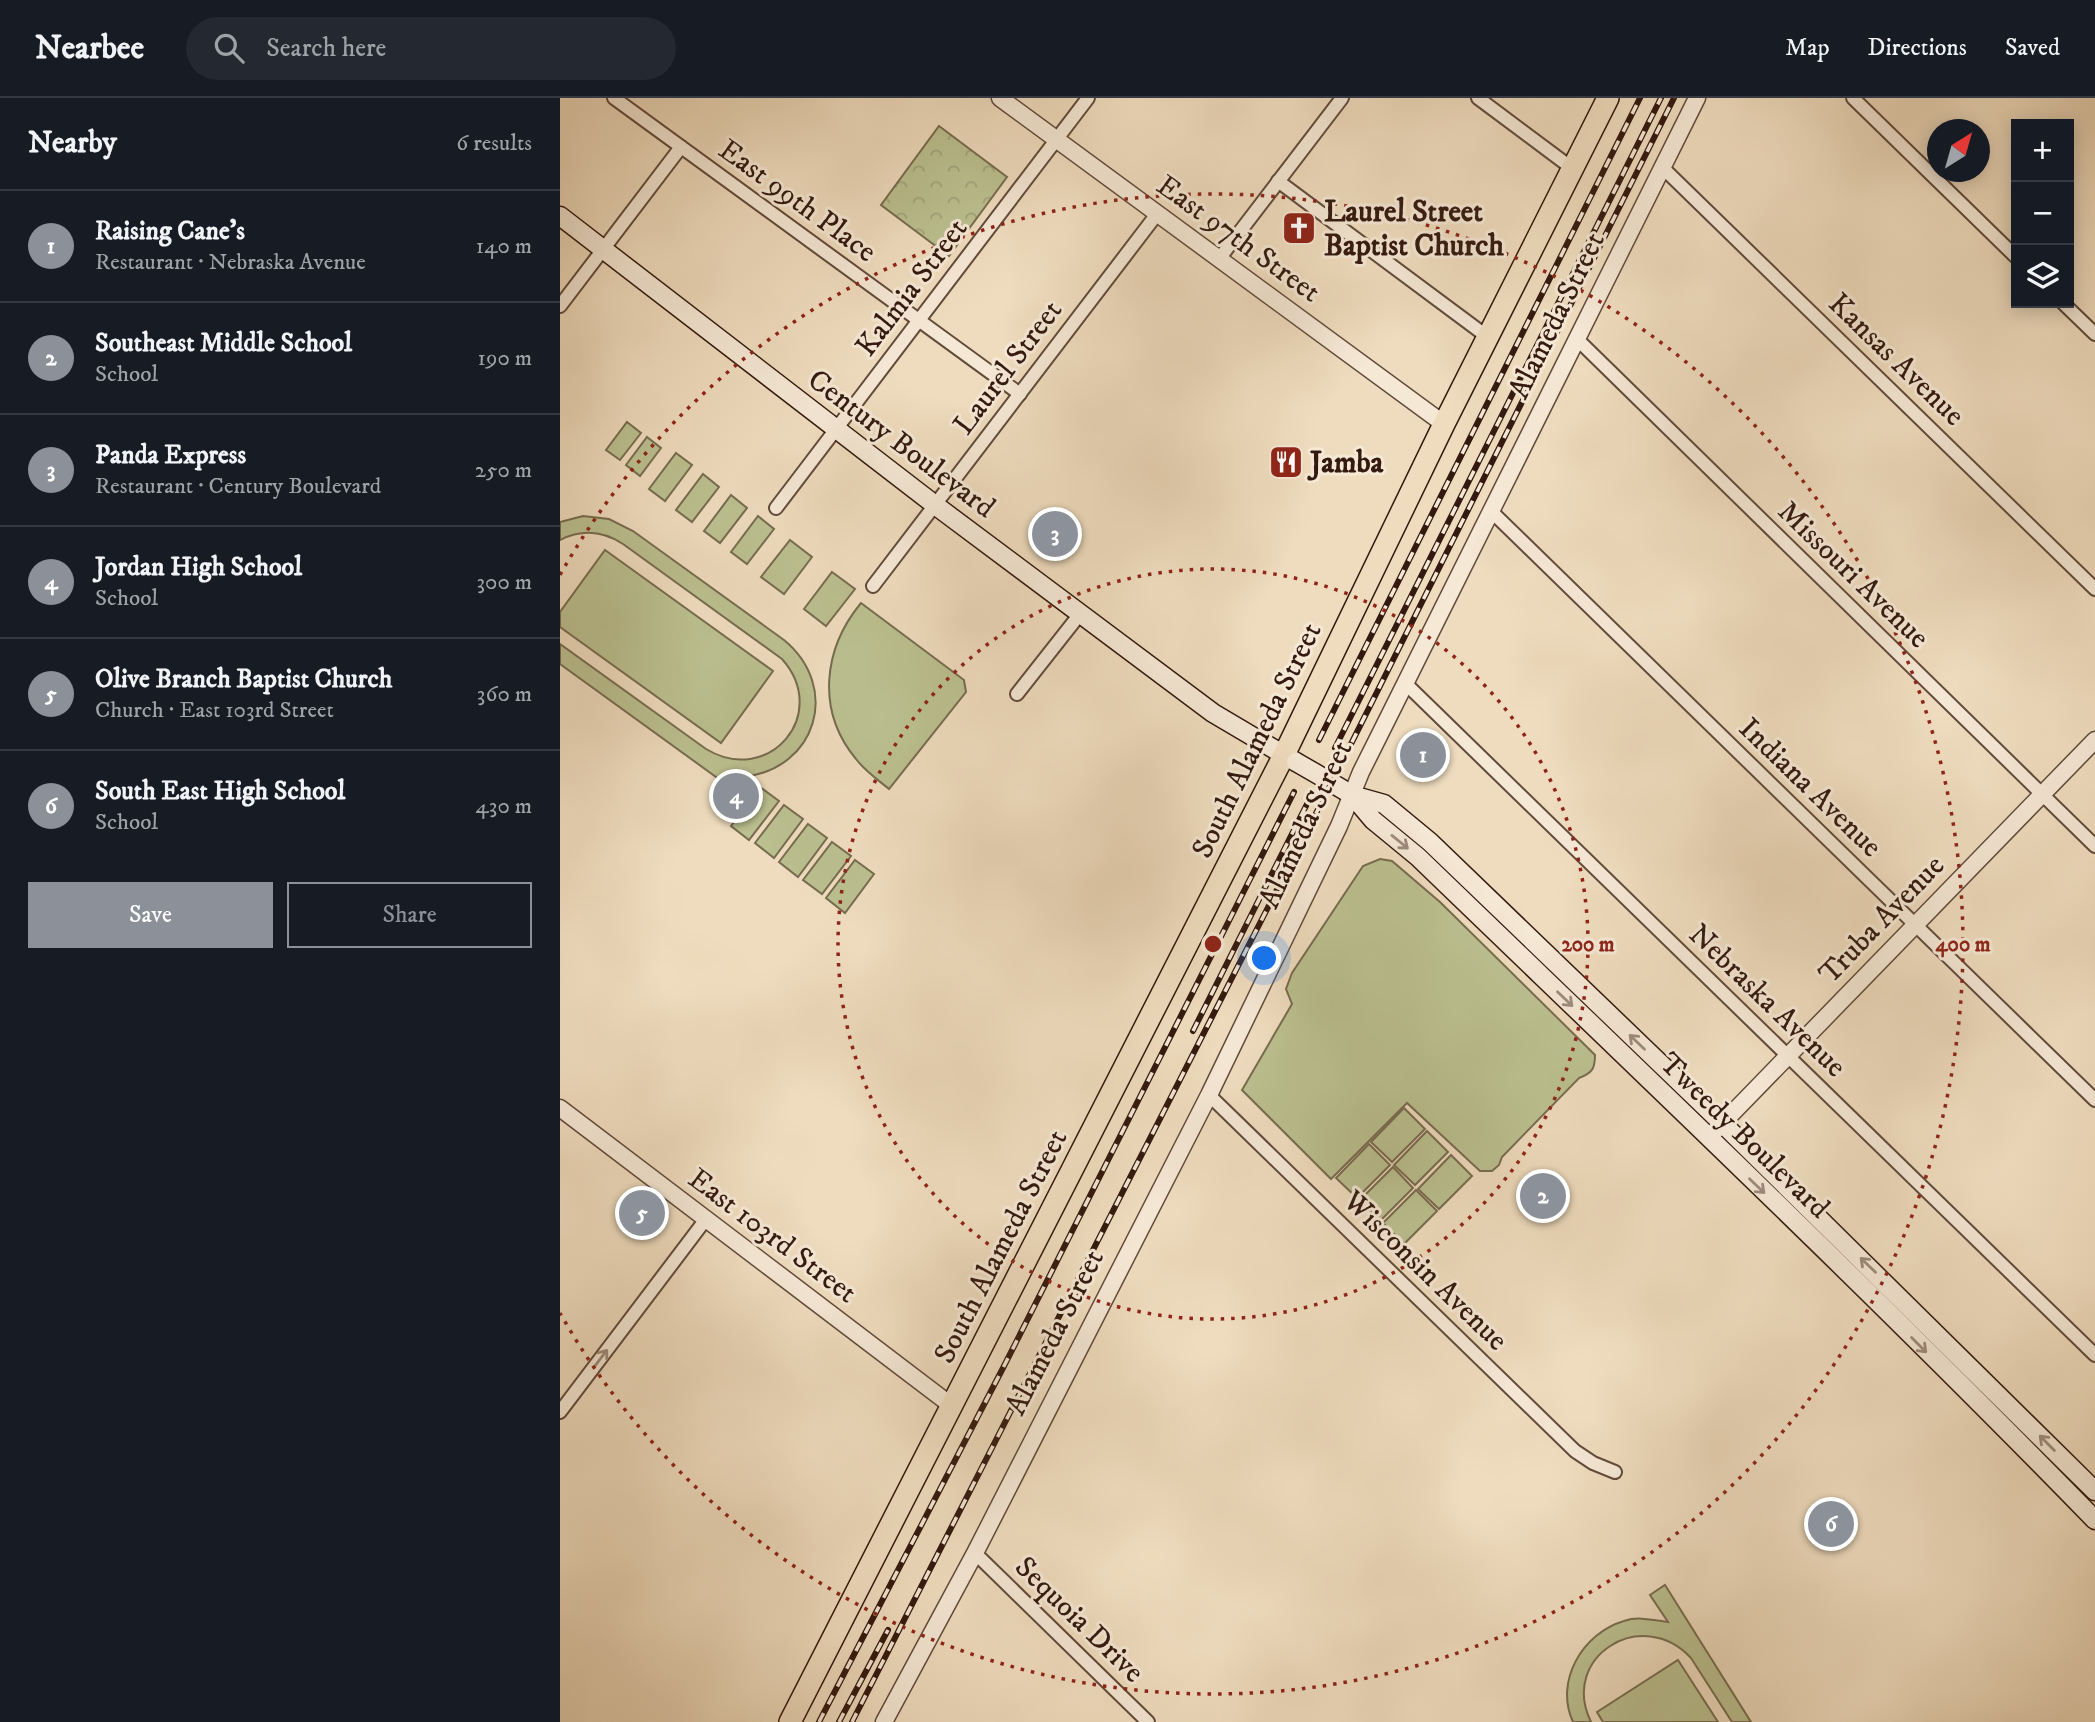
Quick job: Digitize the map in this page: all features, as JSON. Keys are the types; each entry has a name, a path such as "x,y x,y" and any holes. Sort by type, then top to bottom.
{"main road":[{"name":"South Alameda Street","path":"952,1406 1290,759 1444,424 1608,98"},
{"name":"Century Boulevard","path":"560,216 935,505 1213,713 1290,759"},
{"name":"Tweedy Boulevard","path":"1290,759 1352,795 1384,804 1430,842 1722,1123 2095,1491"},
{"name":"Tweedy Boulevard","path":"1352,795 1373,820 1418,857 1708,1138 2095,1520"},
{"path":"790,1722 952,1406"}],"street":[{"name":"East 99th Place","path":"614,98 1020,394"},
{"name":"East 97th Street","path":"1000,98 1444,424"},
{"name":"Kalmia Street","path":"776,508 1088,98"},
{"path":"1219,259 1342,98"},
{"path":"1478,98 1573,169"},
{"name":"Alameda Street","path":"884,1722 975,1553 1209,1095 1405,683 1697,98"},
{"path":"1853,98 2011,252"},
{"path":"560,306 681,147"},
{"name":"Kansas Avenue","path":"1662,167 2095,589"},
{"path":"1278,181 1489,338"},
{"name":"Laurel Street","path":"873,586 1157,214"},
{"path":"2068,308 2095,334"},
{"name":"Missouri Avenue","path":"1577,339 2095,846"},
{"name":"Indiana Avenue","path":"1491,512 2095,1100"},
{"path":"1017,694 1080,614"},
{"name":"Nebraska Avenue","path":"1405,683 2095,1355"},
{"name":"Truba Avenue","path":"1708,1138 2095,740"},
{"name":"Wisconsin Avenue","path":"1209,1095 1575,1451 1592,1463 1615,1472"},
{"name":"East 103rd Street","path":"562,1114 952,1406"},
{"path":"560,1412 706,1220"},
{"name":"Sequoia Drive","path":"975,1553 1148,1722"}],"green space":[{"path":"939,126 1007,177 949,256 881,205"},
{"path":"627,422 641,433 620,460 606,450"},
{"path":"647,437 661,448 640,476 626,465"},
{"path":"676,453 692,465 665,501 649,489"},
{"path":"703,474 719,487 692,522 676,510"},
{"path":"731,495 747,508 720,543 704,531"},
{"path":"583,516 609,519 633,531 784,640 802,659 812,680 816,702 813,723 804,743 789,759 768,771 743,777 734,790 560,664 560,644 706,749 729,758 751,759 771,752 786,739 796,722 800,702 795,680 782,659 623,544 592,533 576,534 560,540 560,522"},
{"path":"758,516 774,529 747,564 731,552"},
{"path":"790,540 812,557 784,594 761,577"},
{"path":"605,550 773,671 721,743 560,627 560,612"},
{"path":"832,572 855,589 826,626 804,609"},
{"path":"861,603 964,680 966,692 889,789 863,767 843,740 830,701 832,660 848,621"},
{"path":"760,787 779,801 749,840 731,826"},
{"path":"784,805 803,819 774,858 755,843"},
{"path":"808,824 827,838 798,877 779,862"},
{"path":"832,842 851,856 822,894 803,880"},
{"path":"1380,859 1392,861 1440,902 1595,1055 1592,1070 1579,1078 1502,1157 1499,1165 1492,1171 1480,1171 1407,1103 1331,1179 1242,1090 1292,1004 1286,989 1292,973 1363,866"},
{"path":"855,860 874,874 845,913 826,898"},
{"path":"1404,1108 1425,1129 1392,1162 1371,1142"},
{"path":"1427,1131 1448,1152 1415,1185 1394,1165"},
{"path":"1369,1144 1390,1165 1357,1198 1336,1178"},
{"path":"1451,1155 1472,1176 1439,1209 1418,1189"},
{"path":"1393,1167 1413,1188 1380,1221 1360,1200"},
{"path":"1416,1190 1437,1211 1404,1244 1383,1223"},
{"path":"1665,1585 1751,1722 1732,1722 1691,1658 1671,1643 1650,1636 1629,1638 1611,1646 1596,1659 1586,1677 1584,1698 1591,1722 1573,1722 1567,1691 1570,1675 1585,1647 1609,1627 1624,1621 1640,1619 1668,1622 1650,1595"},
{"path":"1678,1660 1718,1722 1603,1722 1597,1712"}],"railway":[{"path":"1319,740 1640,98"},
{"path":"1335,748 1661,98"},
{"path":"852,1722 1332,782 1674,98"},
{"path":"819,1722 1003,1368 1294,792"},
{"path":"1193,1031 1309,800"},
{"path":"839,1722 888,1630"}],"place":[{"name":"Laurel Street Baptist Church","path":"1299,228"},
{"name":"Jamba","path":"1286,462"},
{"name":"Panda Express","path":"1055,534"},
{"name":"Raising Cane's","path":"1423,755"},
{"name":"Jordan High School","path":"736,796"},
{"name":"Southeast Middle School","path":"1543,1196"},
{"name":"Olive Branch Baptist Church","path":"642,1213"},
{"name":"South East High School","path":"1831,1524"}]}
